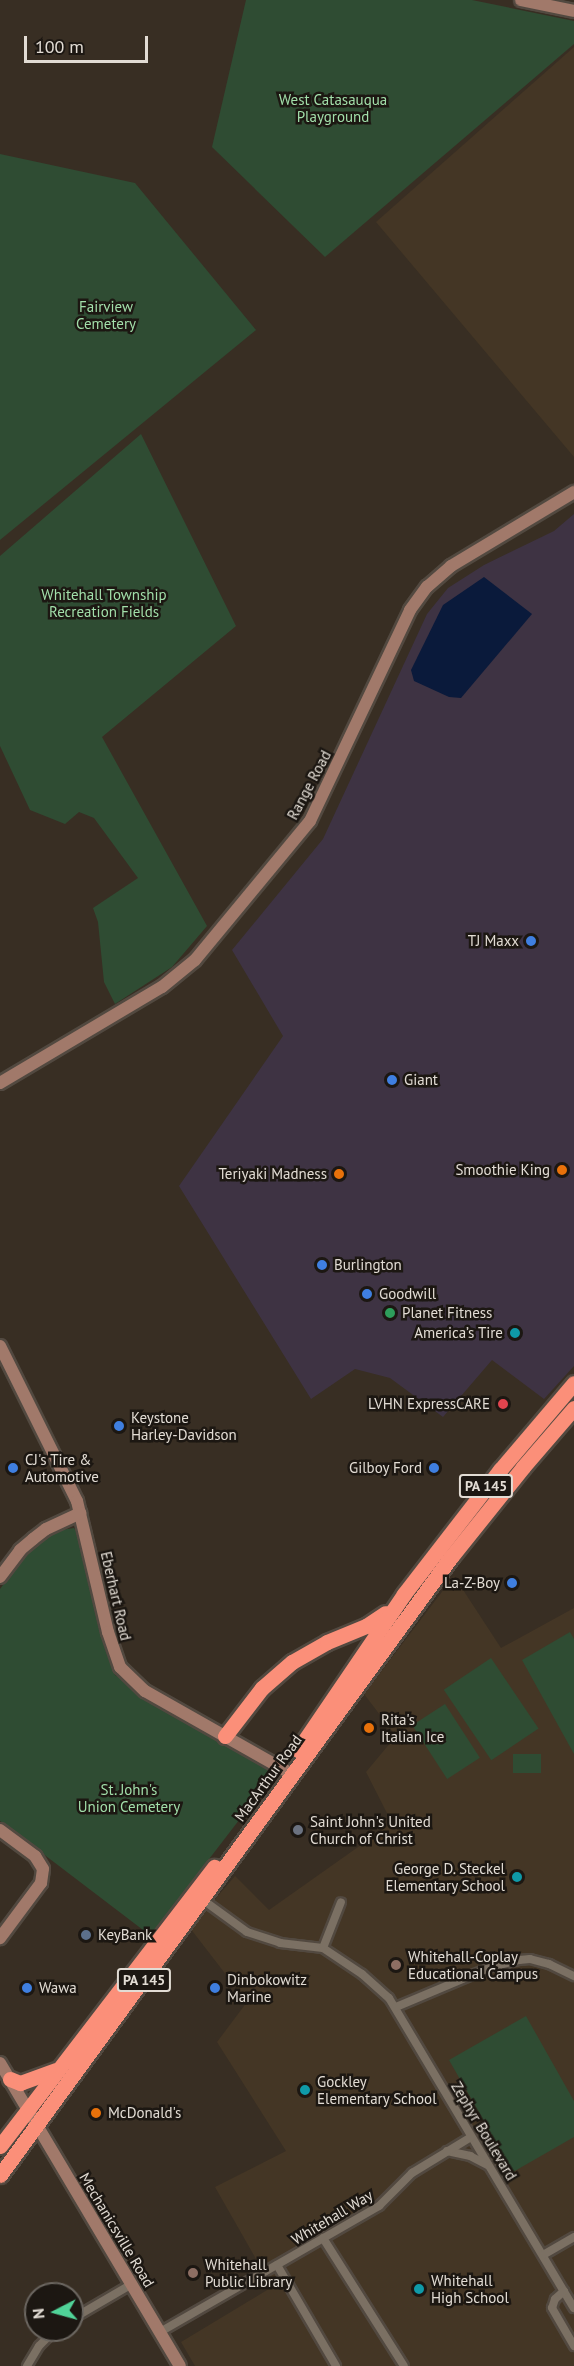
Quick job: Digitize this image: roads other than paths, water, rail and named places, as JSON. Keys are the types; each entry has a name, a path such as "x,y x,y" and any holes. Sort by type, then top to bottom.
{"highway":[{"name":"MacArthur Road","path":"0,2175 203,1900 404,1594 500,1470 574,1383"},
{"name":"MacArthur Road","path":"0,2146 289,1772 466,1538 574,1408"},
{"path":"225,1736 276,1674 308,1651 377,1619 404,1594"},
{"path":"10,2079 20,2083 58,2069"}],"street":[{"path":"521,0 574,11"},
{"name":"Range Road","path":"0,1083 162,987 195,960 310,821 410,610 427,587 451,566 574,492"},
{"name":"Eberhart Road","path":"0,1346 69,1483 81,1513 108,1632 120,1667 145,1691 289,1772"},
{"path":"0,1577 20,1550 33,1539 46,1529 81,1513"},
{"path":"0,1830 35,1856 43,1869 41,1883 0,1938"},
{"name":"Zephyr Boulevard","path":"203,1900 247,1932 280,1943 323,1948 362,1974 396,2007 574,2308"},
{"path":"323,1948 341,1902"},
{"path":"396,2007 491,1967 519,1960 530,1959 549,1964 574,1976"},
{"name":"Mechanicsville Road","path":"0,2063 180,2366"},
{"name":"Whitehall Way","path":"160,2332 379,2206 412,2173 471,2137"},
{"path":"447,2151 470,2156 488,2165"},
{"path":"543,2255 574,2237"},
{"path":"323,2238 404,2366"},
{"path":"277,2265 336,2366"},
{"path":"84,2312 132,2284"},
{"path":"564,2291 555,2299 552,2308 574,2346"},
{"path":"27,2366 43,2342"}],"water":[{"path":"484,577 532,614 461,698 449,697 414,681 411,670 443,605"}],"place":[{"name":"TJ Maxx","path":"531,941"},
{"name":"Giant","path":"392,1080"},
{"name":"Smoothie King","path":"562,1170"},
{"name":"Teriyaki Madness","path":"339,1174"},
{"name":"Burlington","path":"322,1265"},
{"name":"Goodwill","path":"367,1294"},
{"name":"Planet Fitness","path":"390,1313"},
{"name":"America’s Tire","path":"515,1333"},
{"name":"LVHN ExpressCARE","path":"503,1404"},
{"name":"Keystone Harley-Davidson","path":"119,1426"},
{"name":"CJ's Tire & Automotive","path":"13,1468"},
{"name":"Gilboy Ford","path":"434,1468"},
{"name":"La-Z-Boy","path":"512,1583"},
{"name":"Rita's Italian Ice","path":"369,1728"},
{"name":"Saint John's United Church of Christ","path":"298,1830"},
{"name":"George D. Steckel Elementary School","path":"517,1877"},
{"name":"KeyBank","path":"86,1935"},
{"name":"Whitehall-Coplay Educational Campus","path":"396,1965"},
{"name":"Wawa","path":"27,1988"},
{"name":"Dinbokowitz Marine","path":"215,1988"},
{"name":"Gockley Elementary School","path":"305,2090"},
{"name":"McDonald's","path":"96,2113"},
{"name":"Whitehall Public Library","path":"193,2273"},
{"name":"Whitehall High School","path":"419,2289"}],"park label":[{"name":"West Catasauqua Playground","path":"333,108"},
{"name":"Fairview Cemetery","path":"106,314"},
{"name":"Whitehall Township Recreation Fields","path":"104,602"},
{"name":"St. John's Union Cemetery","path":"129,1798"}]}
